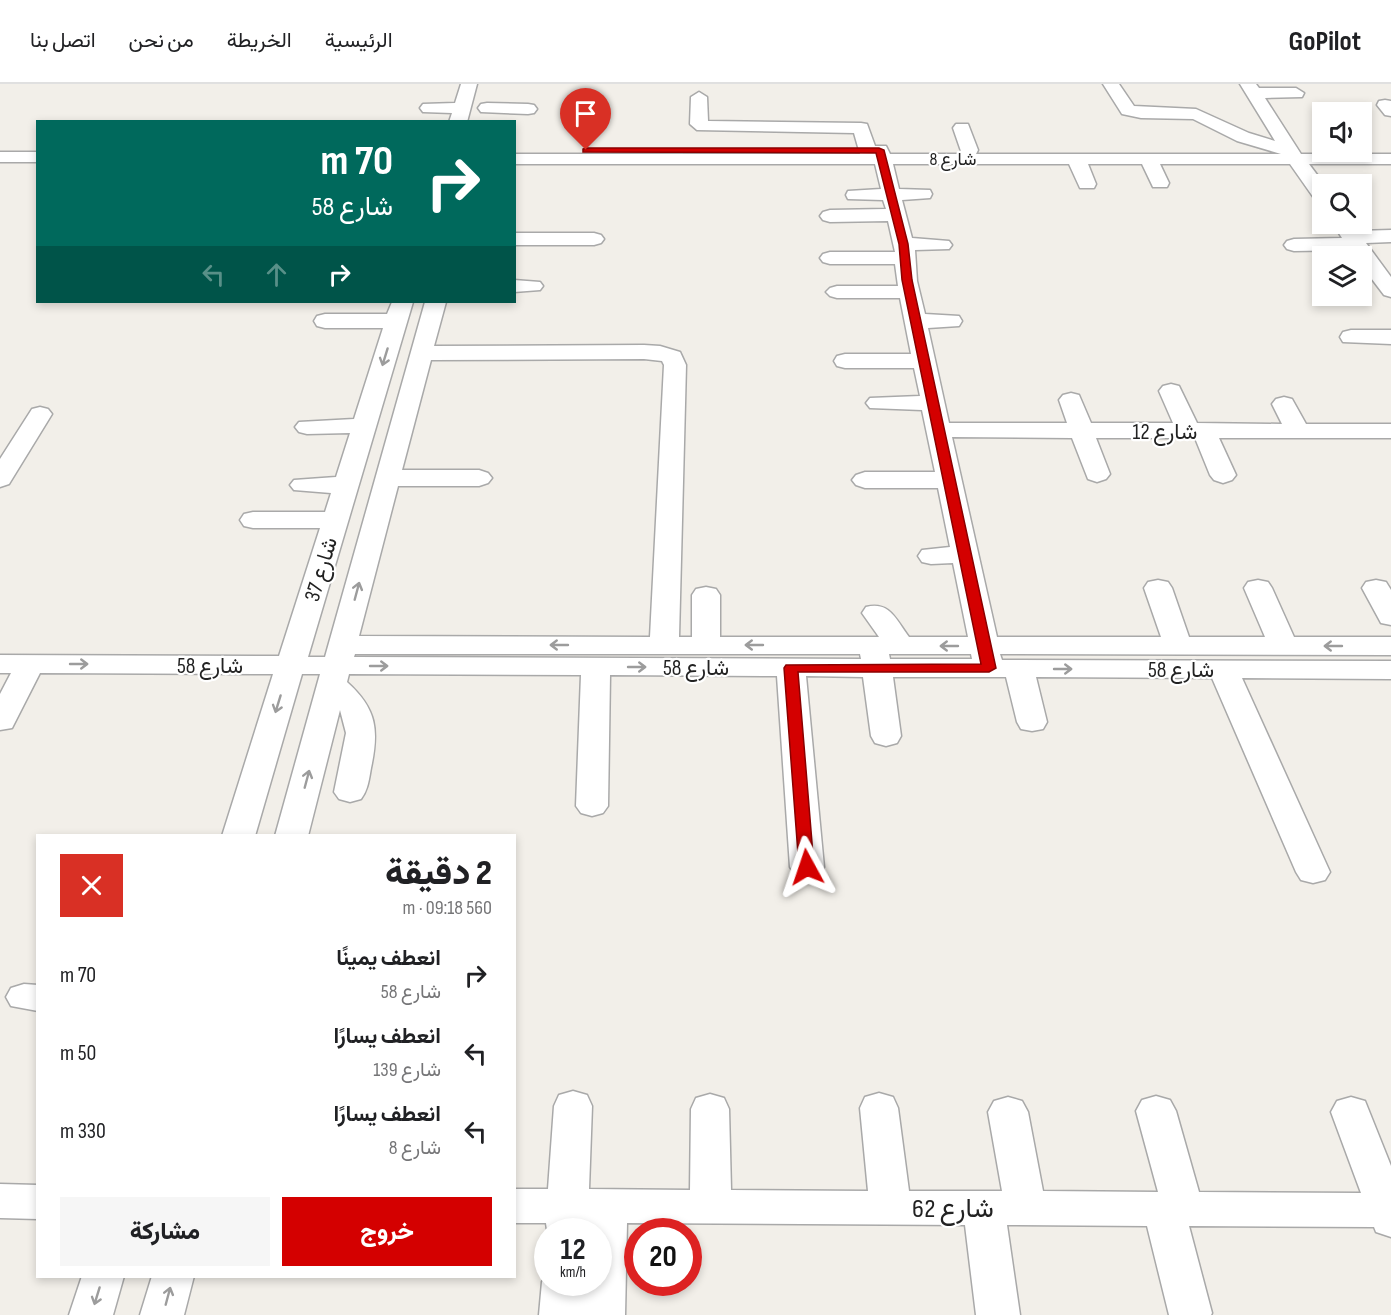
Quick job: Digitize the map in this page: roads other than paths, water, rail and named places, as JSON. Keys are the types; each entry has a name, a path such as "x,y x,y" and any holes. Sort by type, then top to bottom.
{"street":[{"path":"429,108 460,115 469,84"},
{"path":"1111,84 1128,111 1196,114 1244,137 1345,174"},
{"path":"1251,88 1296,101 1264,109"},
{"path":"1251,88 1292,155 1312,182"},
{"path":"699,97 700,125 855,128 871,152 894,205 910,271 915,321 987,657"},
{"path":"487,108 530,102"},
{"path":"777,127 779,150"},
{"path":"962,128 969,150"},
{"path":"1087,184 1073,154 1096,142"},
{"path":"1166,142 1206,151"},
{"name":"شارع 8","path":"516,150 682,146 871,152 1073,154 1206,151 1391,159"},
{"path":"0,150 36,150"},
{"name":"شارع 8","path":"516,159 570,168 871,152 969,150 1148,159 1312,152"},
{"path":"1372,151 1391,151"},
{"path":"1247,178 1292,155"},
{"path":"0,157 36,158"},
{"path":"1148,159 1160,183"},
{"path":"830,216 894,205 923,194"},
{"path":"855,195 894,205"},
{"path":"1294,245 1350,235 1391,236"},
{"path":"1350,235 1388,282"},
{"path":"516,239 594,239"},
{"path":"837,292 910,271 942,245"},
{"path":"830,258 910,271"},
{"path":"872,280 910,271"},
{"name":"شارع 37","path":"292,834 435,303"},
{"path":"325,321 399,311"},
{"name":"شارع 37","path":"239,834 399,311"},
{"path":"915,321 951,321"},
{"path":"1351,337 1391,337"},
{"path":"421,353 644,351 672,357 675,365 664,645"},
{"path":"845,361 924,361"},
{"path":"1171,392 1223,475"},
{"path":"1071,400 1090,430 1105,474"},
{"path":"1284,404 1298,430"},
{"path":"1351,405 1356,437"},
{"path":"0,479 40,414"},
{"name":"شارع 12","path":"880,414 1090,430 1298,430 1356,437 1391,431"},
{"path":"307,426 364,426"},
{"path":"388,478 479,478"},
{"path":"865,480 949,480"},
{"path":"303,485 346,485"},
{"path":"253,520 335,520"},
{"path":"931,555 965,555"},
{"path":"1148,588 1168,646"},
{"path":"1258,588 1283,646"},
{"path":"1376,588 1391,617"},
{"path":"706,595 706,645"},
{"path":"876,613 884,653 886,736"},
{"name":"شارع 58","path":"0,644 294,655 337,665 790,668 884,653"},
{"name":"شارع 58","path":"337,665 664,645 987,657 1168,646 1391,646"},
{"name":"شارع 58","path":"0,664 294,655"},
{"name":"شارع 58","path":"987,657 1019,669 1391,670"},
{"path":"1,721 30,664"},
{"path":"337,665 348,697 358,712 362,729 350,792"},
{"path":"592,806 596,667"},
{"path":"790,668 807,867"},
{"path":"1019,669 1032,722"},
{"path":"1223,669 1313,872"},
{"path":"573,1106 580,1215 603,1315"},
{"path":"710,1108 711,1207"},
{"path":"873,1109 883,1208"},
{"path":"1156,1111 1190,1313"},
{"path":"1008,1112 1026,1209"},
{"path":"1351,1112 1390,1214"},
{"path":"0,1201 36,1202"},
{"name":"شارع 62","path":"516,1206 580,1215 711,1207 1173,1209 1390,1214"},
{"path":"984,1209 998,1315"},
{"path":"91,1315 102,1278"},
{"path":"162,1315 172,1278"},
{"path":"561,1315 562,1296"}]}
